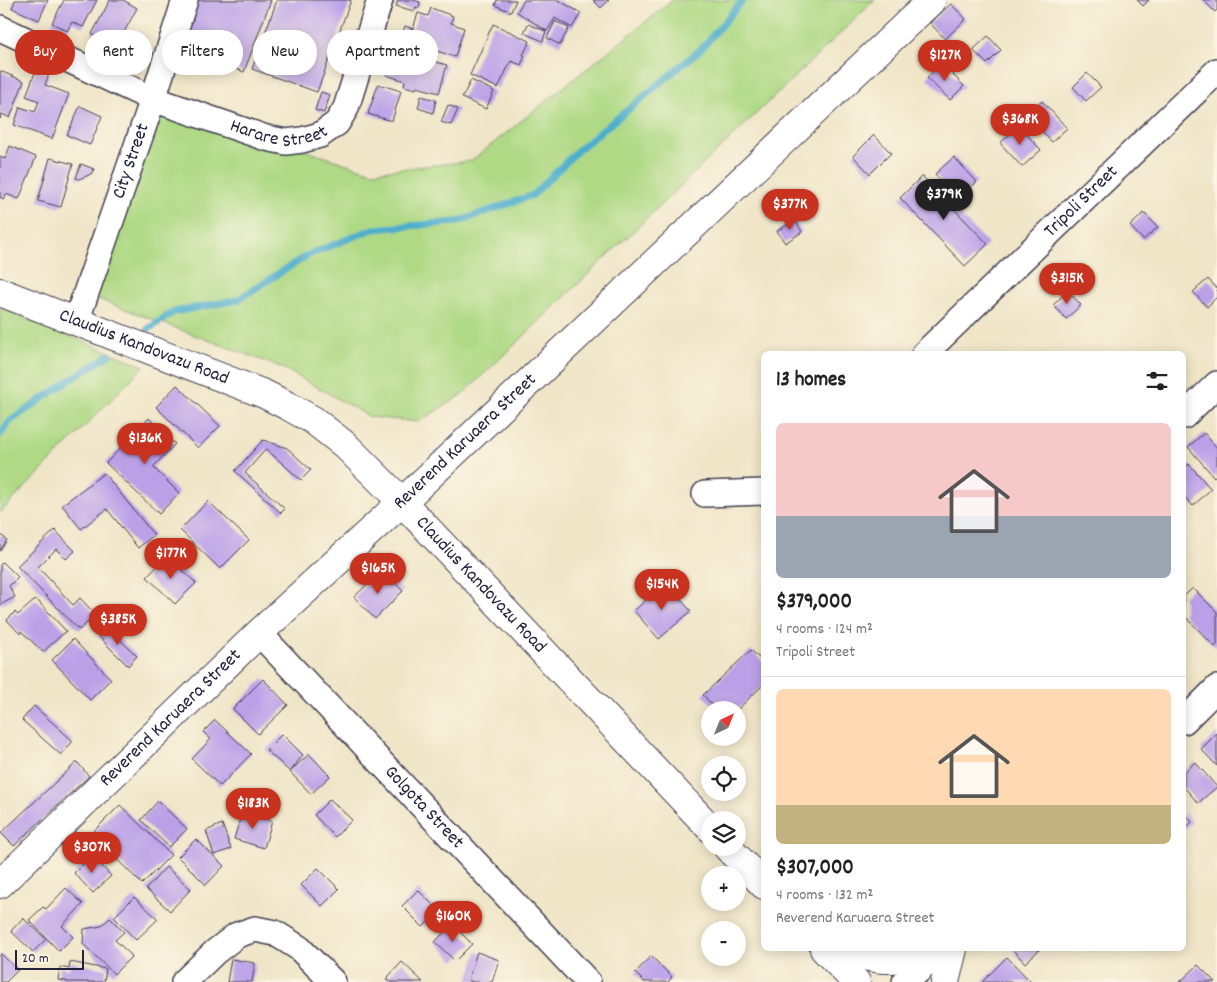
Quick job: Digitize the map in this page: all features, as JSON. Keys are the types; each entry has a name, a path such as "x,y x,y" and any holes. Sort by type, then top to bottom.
{"street":[{"name":"City Street","path":"76,322 185,0"},
{"name":"Harare Street","path":"0,28 153,99 266,138 286,142 320,135 337,122 346,108 380,0"},
{"name":"Reverend Karuaera Street","path":"0,884 259,633 402,502 932,0"},
{"name":"Tripoli Street","path":"936,350 1217,71"},
{"name":"Claudius Kandovazu Road","path":"0,292 264,394 312,420 345,445 402,502 701,818"},
{"path":"1186,414 1217,384"},
{"path":"705,494 761,492"},
{"name":"Golgota Street","path":"259,633 588,982"},
{"path":"1186,719 1217,688"},
{"path":"737,856 761,882"},
{"path":"738,856 761,875"},
{"path":"184,982 214,952 237,935 255,928 274,933 299,948 333,982"},
{"path":"826,951 856,982"},
{"path":"850,951 868,957 894,959 913,956 927,951"},
{"path":"905,982 942,951"},
{"path":"945,982 953,951"}],"green space":[{"path":"673,0 875,0 462,395 418,422 370,417 283,368 90,296 159,101 372,172 471,161"},
{"path":"0,308 144,366 0,513"}],"building":[{"path":"15,0 48,0 39,20 12,8"},
{"path":"64,0 97,0 83,27 72,22 68,30 65,30 52,23"},
{"path":"110,0 123,0 137,8 125,30 94,30"},
{"path":"198,0 271,0 260,30 253,30 253,48 244,72 243,30 187,30"},
{"path":"277,0 351,0 340,30 327,30 327,65 317,92 269,75 317,75 317,30 266,30"},
{"path":"398,0 420,2 419,8 416,7 414,11 396,6"},
{"path":"497,0 516,0 511,12 495,5"},
{"path":"524,0 558,0 581,13 572,28 555,18 547,31 517,12"},
{"path":"593,0 609,0 601,8"},
{"path":"1137,0 1149,0 1143,6"},
{"path":"1203,0 1217,0 1217,10 1215,12"},
{"path":"951,4 966,19 945,39 930,23"},
{"path":"431,8 453,16 451,23 464,28 455,57 438,51 438,30 404,30 405,26 413,29 418,13 428,16"},
{"path":"555,21 569,28 560,45 547,38"},
{"path":"493,24 530,41 523,55 525,56 521,65 511,61 498,88 470,75"},
{"path":"528,24 546,31 543,41 524,33"},
{"path":"988,36 1001,50 987,64 973,50"},
{"path":"438,62 447,65 439,93 417,87 416,89 404,86 405,81 386,75 438,75"},
{"path":"941,63 964,86 950,100 927,78"},
{"path":"0,71 24,81 10,118 2,114 0,119"},
{"path":"1087,73 1101,87 1086,101 1073,87"},
{"path":"34,75 49,75 45,85 69,94 52,139 14,125 20,107 35,112 39,101 26,96"},
{"path":"471,80 494,91 486,109 462,98"},
{"path":"378,84 401,91 392,121 368,114"},
{"path":"321,92 330,95 324,113 315,110"},
{"path":"421,96 436,100 433,113 418,108"},
{"path":"1042,101 1067,128 1052,142 1026,115"},
{"path":"448,105 458,109 451,125 441,122"},
{"path":"80,106 102,116 90,145 67,135"},
{"path":"1019,126 1041,150 1022,167 1000,143"},
{"path":"874,135 891,153 870,174 853,156"},
{"path":"10,146 36,157 19,199 6,194 4,199 0,197 0,157 5,159"},
{"path":"954,157 977,182 958,199 935,174"},
{"path":"50,158 73,164 61,207 38,201"},
{"path":"81,164 94,169 89,175 79,179 76,178"},
{"path":"922,176 988,244 965,266 900,198"},
{"path":"1144,213 1158,227 1143,240 1130,226"},
{"path":"795,220 802,232 785,243 777,231"},
{"path":"1208,279 1217,289 1217,297 1207,307 1193,292"},
{"path":"1068,291 1081,305 1066,319 1053,305"},
{"path":"177,385 220,426 198,448 156,407"},
{"path":"149,418 175,444 153,467 179,493 159,514 106,463"},
{"path":"1204,433 1217,448 1217,474 1214,477 1188,447"},
{"path":"263,440 287,448 311,470 301,480 266,449 245,473 285,509 281,513 235,471"},
{"path":"1189,464 1211,489 1193,506 1186,498 1186,467"},
{"path":"104,473 154,535 138,548 107,509 81,529 62,505"},
{"path":"208,501 249,540 220,569 180,530"},
{"path":"55,530 75,551 66,559 56,549 38,567 73,605 80,598 96,615 79,630 17,566"},
{"path":"0,534 7,540 0,551"},
{"path":"167,556 196,583 175,604 147,577"},
{"path":"3,562 18,577 9,586 15,597 0,605 0,565"},
{"path":"385,573 403,591 375,619 354,597 375,577 378,580"},
{"path":"665,582 691,611 659,639 634,611"},
{"path":"1193,588 1217,612 1217,645 1215,647 1186,617 1186,594"},
{"path":"36,599 66,631 43,652 21,631 20,634 7,620 15,612 18,615"},
{"path":"107,627 137,656 128,666 98,636"},
{"path":"73,639 111,679 90,700 52,660"},
{"path":"751,650 761,660 761,687 746,701 709,701 703,695"},
{"path":"263,679 288,705 258,734 233,709"},
{"path":"34,706 73,741 61,755 22,720"},
{"path":"215,720 251,754 220,786 192,759 211,739 203,732"},
{"path":"1217,733 1217,766 1201,749"},
{"path":"282,734 303,755 290,772 266,750"},
{"path":"309,754 330,776 311,794 290,772"},
{"path":"77,762 89,776 14,846 1,833"},
{"path":"1195,762 1217,787 1198,803 1186,789 1186,770"},
{"path":"330,799 352,820 335,837 314,815"},
{"path":"158,801 187,829 169,847 141,820"},
{"path":"120,805 171,855 142,884 91,834"},
{"path":"242,812 272,821 264,848 234,839"},
{"path":"1186,814 1192,822 1186,828"},
{"path":"222,824 231,849 214,855 206,831"},
{"path":"196,839 224,866 206,885 178,857"},
{"path":"92,855 111,876 93,893 74,873"},
{"path":"166,867 191,889 170,911 146,889"},
{"path":"318,868 339,889 322,906 301,885"},
{"path":"66,888 83,904 62,926 73,937 59,951 29,920 43,907 46,909"},
{"path":"418,890 439,911 423,927 402,906"},
{"path":"134,897 158,919 136,940 114,917"},
{"path":"23,918 46,939 33,952 11,931"},
{"path":"110,918 124,932 115,940 132,956 114,974 83,944 84,929 101,926"},
{"path":"452,924 472,944 455,961 435,942"},
{"path":"1014,951 1038,951 1025,963"},
{"path":"477,952 499,960 492,982 473,982 468,980"},
{"path":"1,954 18,970 6,982 0,982"},
{"path":"651,956 672,977 668,982 644,982 635,973"},
{"path":"1007,957 1031,982 982,982"},
{"path":"231,959 255,963 252,982 227,982"},
{"path":"70,962 106,969 104,982 66,982 58,980 60,967 69,969"},
{"path":"402,962 423,982 390,982 386,979"},
{"path":"1198,965 1215,982 1180,982"}],"waterway":[{"path":"148,329 174,312 237,300 308,255 373,229 457,222 533,195 578,150 701,49 743,0"},
{"path":"0,435 9,422 109,355"}]}
